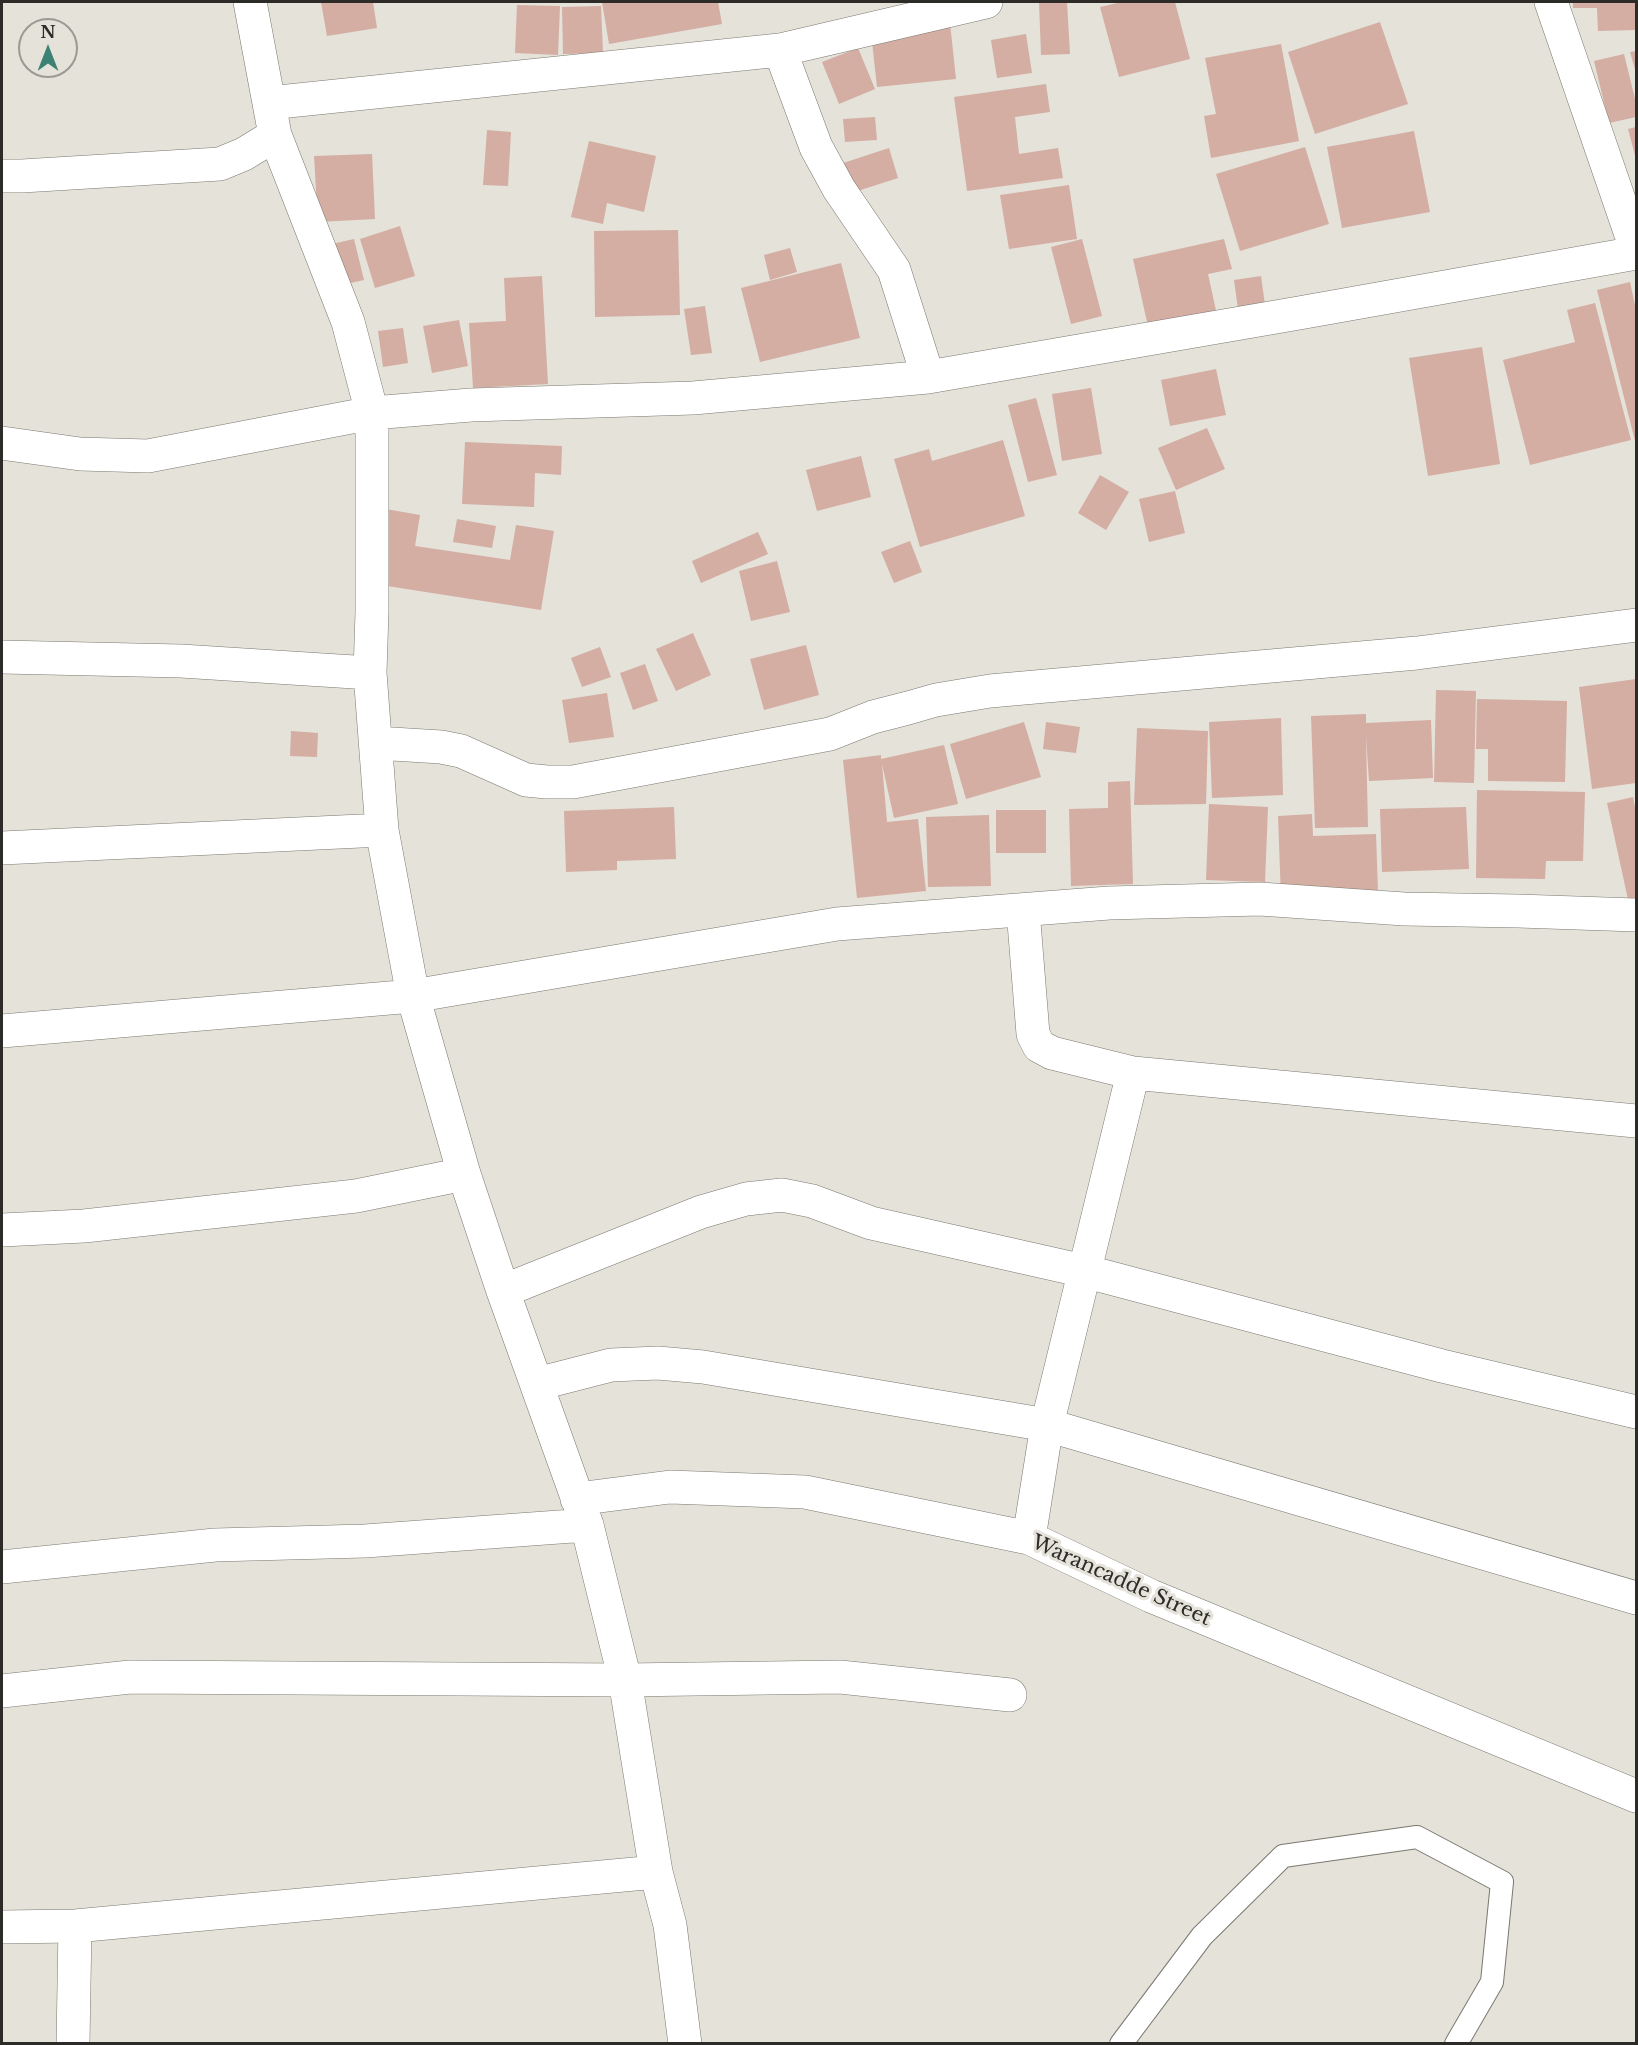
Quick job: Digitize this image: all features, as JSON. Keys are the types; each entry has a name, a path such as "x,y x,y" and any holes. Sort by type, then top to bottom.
{"street":[{"path":"249,2 275,135 348,322 372,413 370,673 382,830 413,996 464,1174 582,1512 625,1680 656,1872 670,1925 685,2043"},
{"path":"269,103 780,50 986,2"},
{"path":"2,443 80,454 148,456 372,413 471,405 693,399 928,377 1299,314 1636,251 1551,2"},
{"path":"780,50 816,147 838,189 873,236 894,270 928,377"},
{"path":"2,176 220,164 244,154 275,135"},
{"path":"376,743 441,747 461,751 526,780 573,782 830,734 873,717 936,700 990,691 1417,653 1636,625"},
{"path":"2,657 182,661 370,673"},
{"path":"2,848 382,830"},
{"path":"2,1031 413,996 837,924 1109,903 1260,898 1404,909 1636,915"},
{"path":"1023,910 1034,1034 1040,1046 1052,1053 1133,1073 1636,1121"},
{"path":"1029,1538 1047,1425 1133,1073"},
{"path":"2,1230 84,1226 356,1196 464,1174"},
{"path":"503,1291 701,1212 746,1199 782,1195 812,1201 871,1223 1084,1271 1442,1366 1636,1412"},
{"path":"537,1384 611,1365 658,1364 703,1367 1047,1425 1636,1598"},
{"name":"Warancadde Street","path":"2,1567 215,1545 365,1541 582,1512 670,1487 805,1492 1029,1538 1151,1596 1636,1796"},
{"path":"2,1691 130,1677 625,1680 840,1677 1010,1695"},
{"path":"2,1927 75,1926 656,1872"},
{"path":"73,2043 75,1926"}],"lane":[{"path":"1121,2043 1202,1936 1283,1856 1417,1837 1502,1882 1492,1982 1456,2043"}],"building":[{"path":"321,2 373,2 377,28 327,36"},
{"path":"602,2 718,2 722,24 609,44"},
{"path":"1039,2 1067,2 1070,54 1041,55"},
{"path":"1122,2 1175,2 1190,59 1119,77 1100,7"},
{"path":"1573,2 1636,2 1636,30 1598,31 1597,8 1573,8"},
{"path":"517,5 560,6 558,55 515,53"},
{"path":"601,6 603,53 563,54 562,7"},
{"path":"1380,22 1408,104 1315,134 1288,52"},
{"path":"950,23 956,79 877,87 871,32"},
{"path":"1026,34 1032,73 997,78 991,40"},
{"path":"1281,44 1299,141 1211,158 1204,116 1216,114 1205,58"},
{"path":"858,48 875,89 839,104 822,62"},
{"path":"1636,51 1636,73 1630,52"},
{"path":"1624,54 1636,103 1636,117 1609,123 1594,61"},
{"path":"1046,84 1050,112 1015,117 1019,154 1058,148 1063,178 967,191 954,97"},
{"path":"875,117 877,140 845,142 843,119"},
{"path":"1636,127 1636,159 1628,129"},
{"path":"487,130 511,132 508,186 483,185"},
{"path":"1414,131 1430,212 1342,228 1327,147"},
{"path":"589,141 656,156 644,212 607,203 603,224 571,217"},
{"path":"1305,147 1329,224 1240,251 1216,174"},
{"path":"889,148 898,178 839,197 828,168"},
{"path":"372,154 375,219 318,222 314,156"},
{"path":"1069,185 1077,239 1009,249 1000,195"},
{"path":"400,226 415,276 375,288 360,239"},
{"path":"678,230 680,315 595,317 594,231"},
{"path":"354,239 364,280 337,286 328,245"},
{"path":"1082,239 1102,316 1071,324 1051,247"},
{"path":"1224,239 1232,269 1208,274 1217,315 1149,331 1133,259"},
{"path":"790,248 797,272 770,280 764,255"},
{"path":"841,263 860,338 760,362 741,288"},
{"path":"542,276 548,384 473,388 469,323 506,321 504,278"},
{"path":"1261,276 1265,305 1238,309 1234,280"},
{"path":"1630,282 1636,310 1636,445 1597,290"},
{"path":"1595,303 1631,440 1530,465 1503,360 1575,342 1567,310"},
{"path":"705,306 712,353 691,355 684,309"},
{"path":"459,320 468,366 432,373 423,326"},
{"path":"403,328 408,363 383,367 378,331"},
{"path":"1482,347 1500,464 1428,476 1409,358"},
{"path":"1216,369 1226,415 1170,426 1161,380"},
{"path":"1091,388 1102,454 1062,461 1052,394"},
{"path":"1036,398 1057,475 1028,482 1008,405"},
{"path":"1207,428 1225,469 1176,490 1158,448"},
{"path":"1003,440 1025,516 920,547 894,459 929,449 932,461"},
{"path":"465,442 562,446 561,475 535,473 534,507 462,504"},
{"path":"861,456 871,497 817,511 806,470"},
{"path":"1100,475 1129,492 1106,530 1078,513"},
{"path":"1175,491 1185,533 1149,542 1139,499"},
{"path":"380,508 420,515 415,546 510,560 516,525 554,531 541,610 368,583"},
{"path":"457,519 496,526 492,548 453,542"},
{"path":"758,532 768,554 701,583 692,561"},
{"path":"910,541 922,572 894,583 881,552"},
{"path":"777,561 790,612 751,621 739,571"},
{"path":"693,633 711,675 676,691 656,649"},
{"path":"806,645 819,695 764,710 750,659"},
{"path":"600,647 611,677 582,687 571,658"},
{"path":"645,664 658,701 633,710 620,673"},
{"path":"1636,679 1636,783 1592,789 1579,687"},
{"path":"1436,690 1476,691 1474,783 1434,782"},
{"path":"607,693 614,737 569,743 562,700"},
{"path":"1477,699 1567,701 1565,782 1488,781 1488,749 1476,749"},
{"path":"1366,714 1366,723 1431,720 1433,778 1369,781 1366,736 1368,827 1315,828 1311,716"},
{"path":"1281,718 1283,795 1212,798 1209,722"},
{"path":"1024,722 1041,777 966,799 950,744"},
{"path":"1046,722 1080,727 1076,753 1043,749"},
{"path":"1137,728 1208,731 1206,804 1134,805"},
{"path":"291,731 318,733 317,757 290,756"},
{"path":"944,745 958,804 894,818 882,764 887,822 918,819 926,891 857,898 843,760 881,755 881,759"},
{"path":"1130,781 1133,884 1071,886 1069,809 1108,808 1108,782"},
{"path":"1477,790 1585,792 1583,861 1546,861 1545,879 1476,878"},
{"path":"1633,797 1636,813 1636,902 1629,904 1607,803"},
{"path":"1209,804 1268,807 1265,882 1206,880"},
{"path":"674,807 676,859 617,861 617,870 566,872 564,811"},
{"path":"1466,807 1469,869 1382,872 1380,809"},
{"path":"996,810 1046,810 1046,853 996,853"},
{"path":"1312,814 1313,836 1376,834 1378,892 1281,897 1278,816"},
{"path":"989,815 991,886 928,887 926,817"}]}
